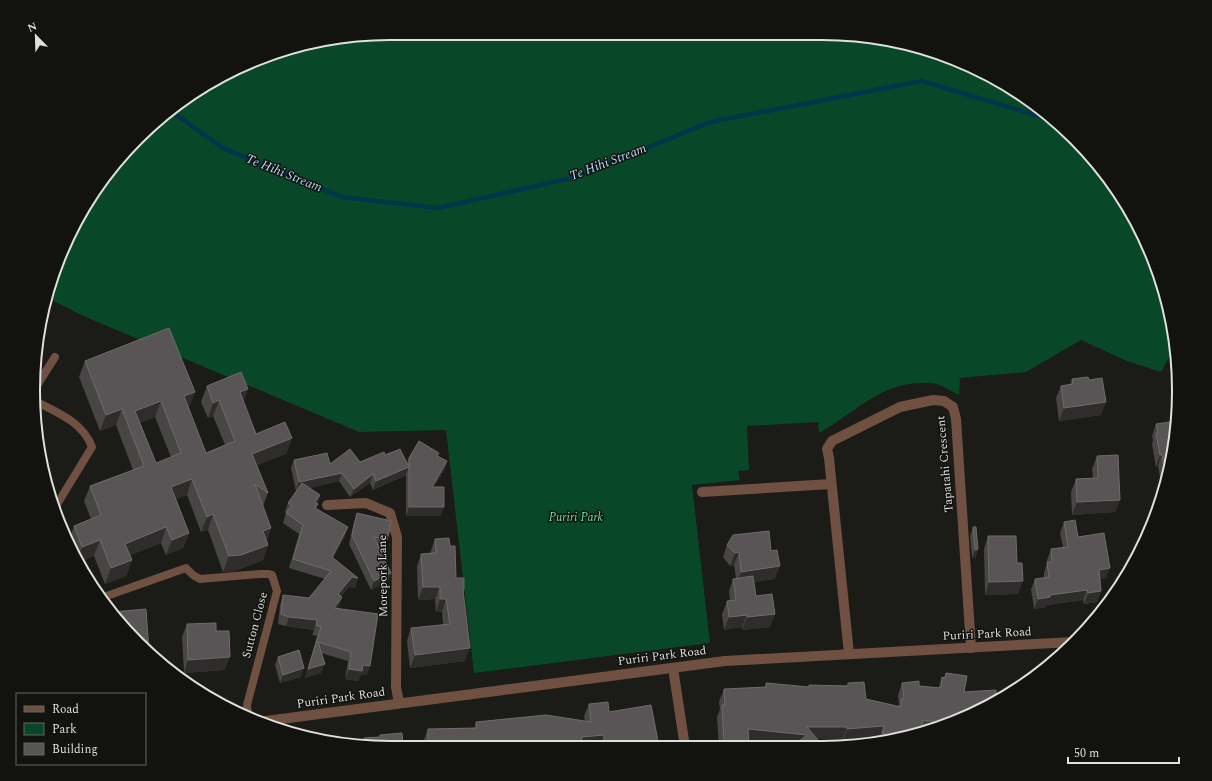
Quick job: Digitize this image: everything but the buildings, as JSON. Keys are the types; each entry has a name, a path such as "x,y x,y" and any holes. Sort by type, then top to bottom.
{"street":[{"name":"Tapatahi Crescent","path":"849,654 827,449 832,441 900,407 933,400 944,401 953,407 956,419 971,648"},
{"path":"702,492 831,484"},
{"name":"Morepork Lane","path":"327,505 366,503 390,513 398,537 396,687 398,703"},
{"name":"Puriri Park Road","path":"273,720 725,661 1064,642"},
{"path":"674,668 684,741"}],"lane":[{"path":"40,380 55,357"},
{"path":"41,404 70,419 83,431 89,439 92,447 59,502"},
{"name":"Sutton Close","path":"107,596 186,568 200,579 260,574 272,575 277,591 247,706 247,710"}],"green space":[{"name":"Puriri Park","path":"822,40 867,43 890,47 912,52 956,67 997,87 1035,112 1053,127 1085,159 1100,177 1125,215 1136,235 1160,300 1170,356 1161,372 1127,361 1081,340 1026,372 960,378 959,395 933,383 906,384 892,388 867,401 819,433 818,422 747,426 749,470 738,471 740,480 692,485 710,643 474,673 446,430 359,432 81,315 52,300 76,235 87,215 112,177 127,159 159,127 177,112 215,87 256,67 300,52 345,43 368,41"}],"waterway":[{"name":"Te Hihi Stream","path":"175,114 223,148 342,197 438,208 576,177 710,122 922,81 1041,117"}]}
